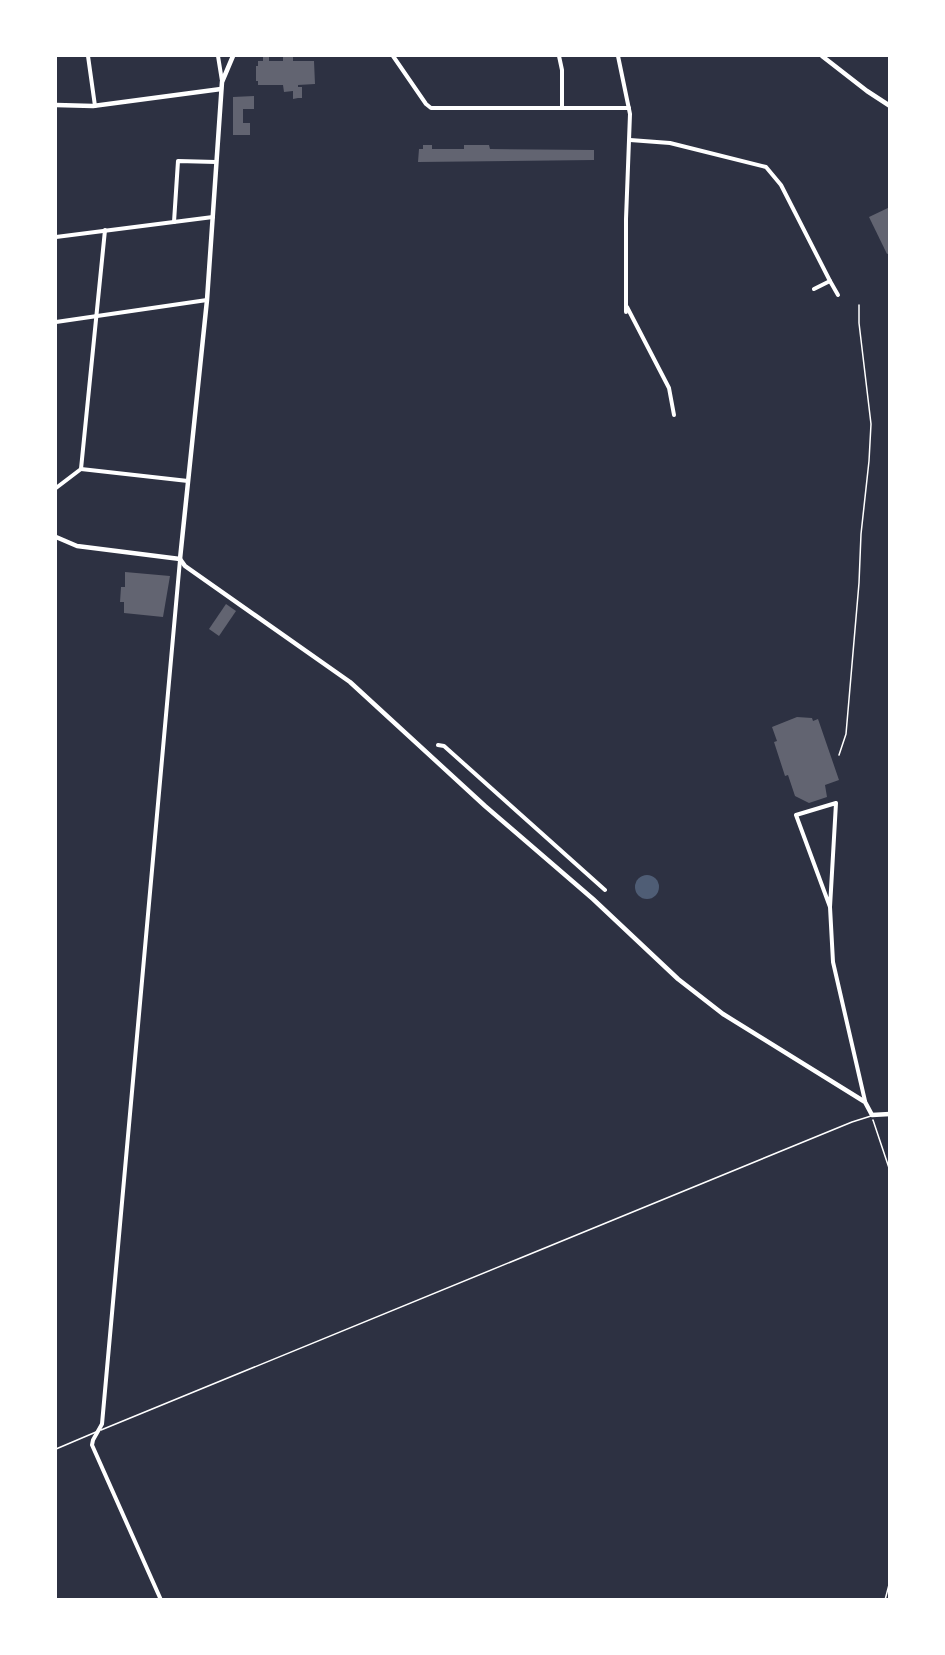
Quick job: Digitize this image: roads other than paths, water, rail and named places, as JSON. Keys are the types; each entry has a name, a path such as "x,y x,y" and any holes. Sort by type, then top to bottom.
{"street":[{"path":"88,56 95,106"},
{"path":"218,56 222,82"},
{"path":"161,1599 92,1445 102,1424 180,559 207,300 221,89 233,56"},
{"path":"393,56 426,104 432,108 629,108"},
{"path":"559,56 562,70 562,108"},
{"path":"618,56 629,108 626,312"},
{"path":"822,56 890,106"},
{"path":"56,105 95,106 221,89"},
{"path":"630,141 670,143 766,167 781,185 838,295"},
{"path":"174,222 178,160 216,162"},
{"path":"56,237 213,217"},
{"path":"81,470 105,230"},
{"path":"814,289 830,281"},
{"path":"56,322 207,300"},
{"path":"626,305 669,388 674,415"},
{"path":"56,488 81,470 188,481"},
{"path":"56,537 77,546 180,559 185,566 350,682 485,806 593,898 687,986 723,1014 866,1102"},
{"path":"438,746 444,746 605,890"},
{"path":"831,907 796,815 836,803 831,907 833,963 862,1094 872,1115 890,1114"}],"lane":[{"path":"56,1449 872,1115"}],"water":[{"path":"647,875 656,878 659,887 656,896 647,899 638,896 635,887 638,878"}]}
